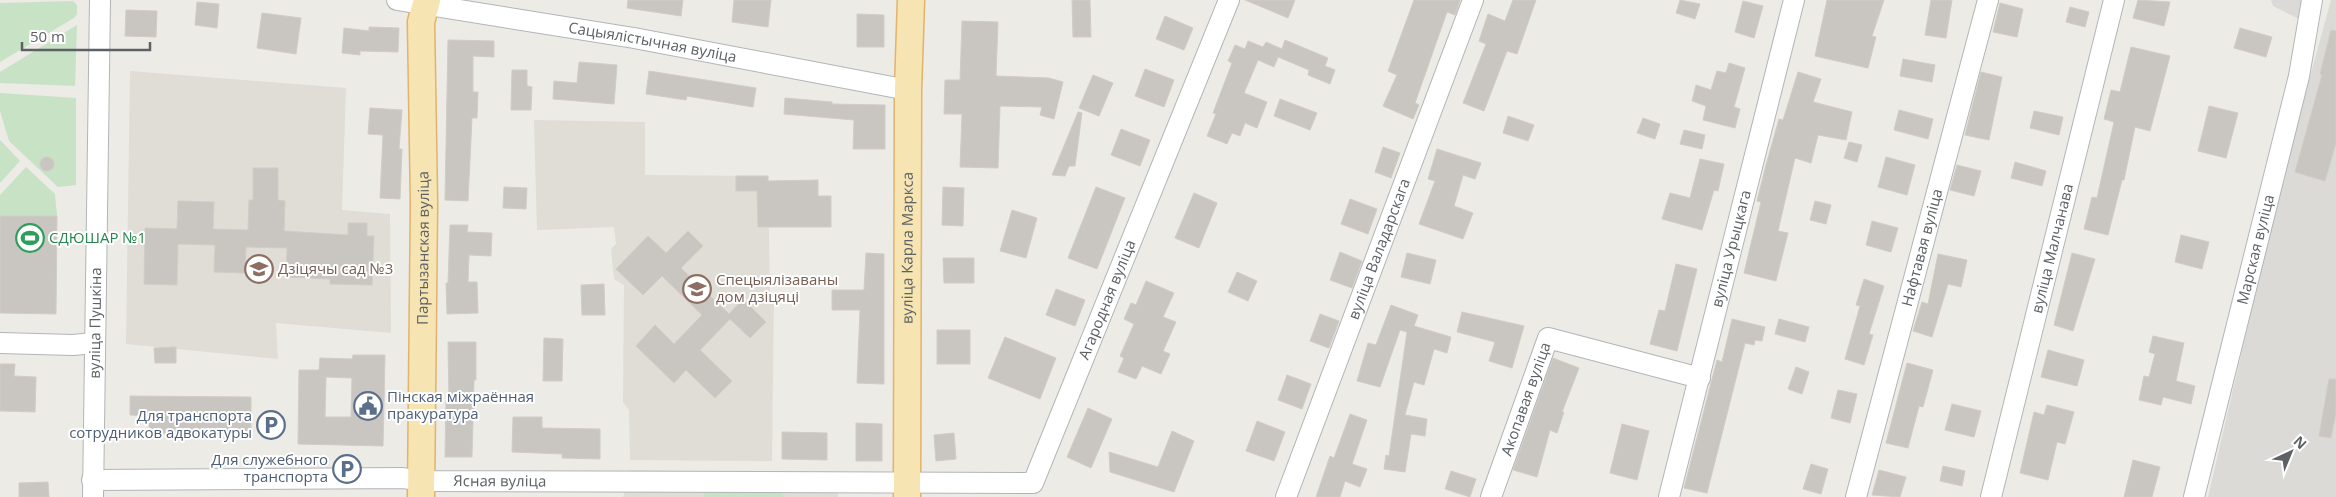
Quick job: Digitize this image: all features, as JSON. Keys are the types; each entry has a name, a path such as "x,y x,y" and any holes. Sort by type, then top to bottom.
{"main road":[{"name":"вуліца Карла Маркса","path":"907,490 908,90 911,0"},
{"name":"Партызанская вуліца","path":"421,489 424,212 421,22 427,3"}],"street":[{"name":"вуліца Пушкіна","path":"92,488 100,0"},
{"name":"Сацыялістычная вуліца","path":"397,0 427,3 634,38 908,90"},
{"name":"Агародная вуліца","path":"907,490 1033,483 1229,0"},
{"name":"вуліца Валадарскага","path":"1286,497 1473,0"},
{"name":"вуліца Урыцкага","path":"1669,497 1794,0"},
{"name":"Нафтавая вуліца","path":"1856,497 1988,0"},
{"name":"вуліца Малчанава","path":"1991,497 2114,0"},
{"name":"Марская вуліца","path":"2194,497 2299,76 2312,0"},
{"name":"Акопавая вуліца","path":"1491,497 1548,338 1700,378"},
{"path":"0,342 73,345 94,343"},
{"name":"Ясная вуліца","path":"92,488 402,478 421,489 907,490"}],"shaded area":[{"path":"2271,0 2303,0 2299,19 2273,6"},
{"path":"2331,0 2336,0 2336,497 2208,497 2283,175"},
{"name":"Дзіцячы сад №3","path":"130,71 346,88 342,210 390,214 391,333 276,323 278,359 126,344"},
{"name":"Спецыялізаваны дом дзіцяці","path":"534,120 645,122 645,175 768,176 770,293 774,296 772,461 630,460 629,410 623,402 624,285 614,279 611,249 616,244 614,227 537,230"},
{"path":"630,470 837,474 838,497 623,497 629,482"}],"green space":[{"path":"73,1 77,5 77,14 74,18 0,62 0,3"},
{"path":"77,25 75,86 0,83 0,72"},
{"path":"0,93 76,98 76,185 58,187 9,141 0,111"},
{"path":"0,140 20,161 0,183"},
{"path":"26,167 55,194 57,216 0,216 0,195"},
{"path":"704,491 783,492 783,497 704,497"}],"building":[{"path":"628,0 683,0 681,16 627,8"},
{"path":"734,0 771,0 768,27 732,22"},
{"path":"1072,0 1090,0 1091,37 1073,37"},
{"path":"1245,0 1295,0 1288,18"},
{"path":"1414,0 1460,0 1455,15 1447,12 1415,103 1419,105 1413,119 1383,106 1397,75 1388,71"},
{"path":"1513,0 1536,0 1517,54 1507,51 1484,111 1463,103 1486,44 1479,41 1488,14 1505,21"},
{"path":"1680,0 1700,4 1695,19 1676,13"},
{"path":"1827,0 1884,0 1872,36 1876,37 1868,68 1815,56"},
{"path":"1931,0 1952,0 1946,38 1925,35"},
{"path":"2138,0 2170,2 2164,26 2133,18"},
{"path":"1743,1 1763,6 1754,38 1735,32"},
{"path":"197,2 219,4 217,28 195,25"},
{"path":"2000,3 2023,9 2017,37 1993,32"},
{"path":"2070,7 2089,12 2085,27 2066,22"},
{"path":"126,10 157,11 156,37 125,36"},
{"path":"262,13 301,18 296,54 257,48"},
{"path":"857,14 884,15 884,47 857,47"},
{"path":"1165,16 1193,28 1184,50 1156,39"},
{"path":"962,21 998,22 996,76 1049,78 1063,82 1054,119 1040,115 1042,107 1000,106 998,168 960,167 962,114 944,114 945,80 960,80"},
{"path":"369,27 399,28 398,52 360,51 360,55 342,53 344,28 369,31"},
{"path":"2240,28 2272,37 2266,57 2234,48"},
{"path":"2331,30 2336,31 2336,143 2325,181 2295,172 2322,75 2320,74"},
{"path":"448,40 494,41 494,57 473,56 473,92 478,92 477,118 472,118 468,201 445,200"},
{"path":"1285,40 1328,58 1325,66 1335,70 1330,84 1308,75 1309,70 1278,57 1274,67 1258,60 1244,93 1267,102 1257,128 1245,123 1240,136 1232,133 1227,144 1207,136 1216,114 1213,113 1232,63 1228,61 1235,45 1245,49 1248,41 1263,47 1266,42 1282,49"},
{"path":"2131,47 2170,56 2150,131 2135,127 2124,180 2122,180 2108,235 2084,229 2092,197 2097,198 2114,122 2104,119 2111,90 2120,92"},
{"path":"1903,59 1935,65 1932,82 1900,76"},
{"path":"579,62 617,65 614,104 553,99 554,81 577,83"},
{"path":"1729,63 1745,68 1734,107 1740,109 1735,128 1703,120 1706,106 1692,101 1696,85 1711,90 1717,71 1726,73"},
{"path":"1145,69 1174,80 1164,107 1135,96"},
{"path":"512,70 527,70 527,86 532,87 531,110 511,110"},
{"path":"649,71 756,88 753,107 687,96 686,100 646,94"},
{"path":"1798,72 1821,79 1813,102 1852,112 1846,140 1818,135 1811,163 1795,158 1778,231 1788,233 1776,281 1744,273 1761,202 1757,201 1766,165 1779,119 1783,120"},
{"path":"1981,72 2002,77 1989,140 1965,135"},
{"path":"1093,75 1113,83 1099,116 1079,108"},
{"path":"785,98 832,102 832,104 885,105 885,149 853,149 854,120 784,114"},
{"path":"1280,99 1317,113 1310,130 1274,116"},
{"path":"2209,106 2238,113 2226,158 2198,151"},
{"path":"370,108 402,110 399,149 402,149 400,199 380,198 383,135 368,134"},
{"path":"1899,110 1933,119 1928,139 1894,130"},
{"path":"2034,111 2063,117 2059,135 2030,128"},
{"path":"1078,112 1082,113 1075,166 1069,166 1065,176 1052,175"},
{"path":"1508,116 1534,125 1528,141 1503,133"},
{"path":"1643,118 1660,124 1655,139 1637,133"},
{"path":"1121,129 1150,140 1140,166 1111,155"},
{"path":"1684,130 1705,135 1702,149 1680,144"},
{"path":"1849,142 1862,145 1857,162 1844,158"},
{"path":"1383,147 1400,153 1391,178 1375,172"},
{"path":"1437,149 1481,163 1475,179 1463,175 1454,206 1473,213 1463,239 1419,224 1435,181 1428,179"},
{"path":"44,157 50,157 54,164 50,171 44,171 40,167 40,161"},
{"path":"1886,157 1915,165 1907,195 1878,187"},
{"path":"1700,159 1724,164 1718,191 1714,190 1702,230 1662,219 1670,193 1690,198"},
{"path":"2015,162 2046,171 2042,186 2011,178"},
{"path":"1957,165 1981,171 1974,196 1950,190"},
{"path":"253,168 278,168 278,200 285,201 284,231 348,235 348,223 367,223 367,236 374,236 372,285 330,284 330,279 286,277 287,248 246,247 245,273 214,272 215,245 178,244 177,285 144,284 145,228 177,229 178,201 214,202 213,229 248,230 249,200 253,200"},
{"path":"736,176 768,176 768,181 818,180 818,196 831,196 831,227 758,227 757,191 736,191"},
{"path":"504,187 527,188 526,209 503,208"},
{"path":"943,187 964,188 963,226 942,225"},
{"path":"1096,187 1125,198 1097,269 1068,258"},
{"path":"1194,193 1217,203 1199,248 1175,238"},
{"path":"1350,199 1377,209 1368,234 1341,224"},
{"path":"1815,201 1831,205 1826,224 1810,220"},
{"path":"1012,210 1037,218 1026,258 1000,251"},
{"path":"0,216 57,216 56,314 0,313"},
{"path":"1872,221 1898,228 1891,252 1866,245"},
{"path":"450,225 468,225 467,232 492,233 491,256 469,255 468,282 477,282 478,313 447,314 446,283 448,283"},
{"path":"688,231 703,246 681,268 729,314 743,299 766,322 750,338 730,319 700,350 732,381 715,398 686,370 674,383 636,346 655,325 674,344 702,315 662,276 643,295 616,269 648,236 666,253"},
{"path":"2181,235 2209,242 2202,269 2175,262"},
{"path":"1340,252 1362,261 1352,288 1330,280"},
{"path":"866,253 884,254 884,384 857,383 860,310 832,310 832,290 864,290"},
{"path":"1407,253 1436,260 1430,284 1401,277"},
{"path":"2072,253 2095,259 2073,331 2054,325"},
{"path":"1938,254 1967,260 1961,287 1948,284 1932,337 1913,331 1922,302 1928,304"},
{"path":"943,258 974,258 974,283 944,283"},
{"path":"1676,264 1697,269 1677,351 1650,344 1659,310 1665,311"},
{"path":"1237,272 1257,281 1248,301 1228,292"},
{"path":"1864,279 1884,286 1869,334 1873,335 1864,365 1845,359 1860,306 1856,305"},
{"path":"1146,281 1174,293 1163,317 1176,322 1163,351 1170,354 1161,374 1142,366 1136,379 1118,372 1124,358 1120,356 1134,324 1124,319 1131,303 1136,305"},
{"path":"604,284 605,315 582,315 581,285"},
{"path":"1056,289 1085,300 1075,326 1046,315"},
{"path":"1391,305 1418,315 1414,326 1451,337 1447,353 1434,349 1424,385 1414,382 1405,415 1427,419 1425,436 1411,434 1405,472 1384,469 1386,455 1389,456 1407,332 1400,330 1380,387 1357,381 1368,343 1376,345"},
{"path":"1462,312 1524,326 1512,368 1489,361 1495,342 1457,332"},
{"path":"1320,314 1339,321 1329,348 1310,341"},
{"path":"1732,319 1765,327 1762,341 1755,340 1754,345 1745,343 1707,493 1684,488 1717,360 1722,362"},
{"path":"1779,319 1809,327 1805,342 1775,334"},
{"path":"937,330 970,330 970,364 937,364"},
{"path":"2153,336 2184,343 2176,381 2195,386 2191,404 2163,397 2161,405 2139,400 2144,376 2149,377 2155,354 2149,352"},
{"path":"1005,337 1056,358 1040,399 988,378"},
{"path":"544,338 563,339 562,381 543,381"},
{"path":"448,342 476,342 472,457 445,457 446,401 449,401"},
{"path":"176,347 176,363 155,363 154,348"},
{"path":"2048,350 2084,360 2077,386 2041,377"},
{"name":"Пінская міжраённая пракуратура","path":"353,355 385,355 383,446 298,444 299,370 319,370 320,358 352,359","holes":["326,377 352,378 351,417 325,417"]},
{"path":"1553,358 1579,368 1562,412 1564,412 1557,433 1550,430 1537,477 1513,470"},
{"path":"1907,363 1933,370 1923,407 1919,406 1908,448 1886,443"},
{"path":"0,364 15,364 14,376 36,377 35,412 0,411"},
{"path":"1796,367 1809,372 1802,394 1788,389"},
{"path":"1287,375 1311,384 1302,409 1278,400"},
{"path":"2329,379 2336,379 2336,413 2331,438 2319,436"},
{"path":"1838,390 1857,394 1850,423 1831,418"},
{"path":"130,396 251,397 251,434 149,433 149,416 130,415"},
{"path":"1952,404 1981,411 1974,437 1945,430"},
{"path":"2047,405 2074,412 2065,444 2057,442 2048,480 2020,473 2034,412 2044,415"},
{"path":"1088,408 1112,419 1091,468 1067,457"},
{"path":"1350,414 1367,420 1352,464 1367,469 1360,487 1345,481 1340,497 1316,497 1330,456 1334,458"},
{"path":"513,417 542,417 542,428 600,429 600,459 562,458 562,454 512,452"},
{"path":"1257,421 1285,432 1274,461 1246,451"},
{"path":"856,423 882,424 882,461 856,461"},
{"path":"1622,424 1649,431 1637,480 1610,473"},
{"path":"1172,431 1194,441 1174,492 1110,472 1109,452 1158,467"},
{"path":"782,432 827,433 827,460 782,459"},
{"path":"954,433 956,459 936,461 934,435"},
{"path":"2133,460 2160,467 2152,497 2124,497"},
{"path":"1811,464 1828,469 1821,494 1803,489"},
{"path":"1943,466 1965,471 1962,486 1940,481"},
{"path":"1879,470 1906,477 1900,497 1872,495"},
{"path":"1451,471 1476,479 1470,497 1445,489"},
{"path":"48,482 49,497 19,497 19,483"}],"place":[{"name":"СДЮШАР №1","path":"30,238"},
{"name":"Дзіцячы сад №3","path":"259,269"},
{"name":"Спецыялізаваны дом дзіцяці","path":"697,289"},
{"name":"Пінская міжраённая пракуратура","path":"368,406"},
{"name":"Для транспорта сотрудников адвокатуры","path":"271,425"},
{"name":"Для служебного транспорта","path":"347,469"}]}
